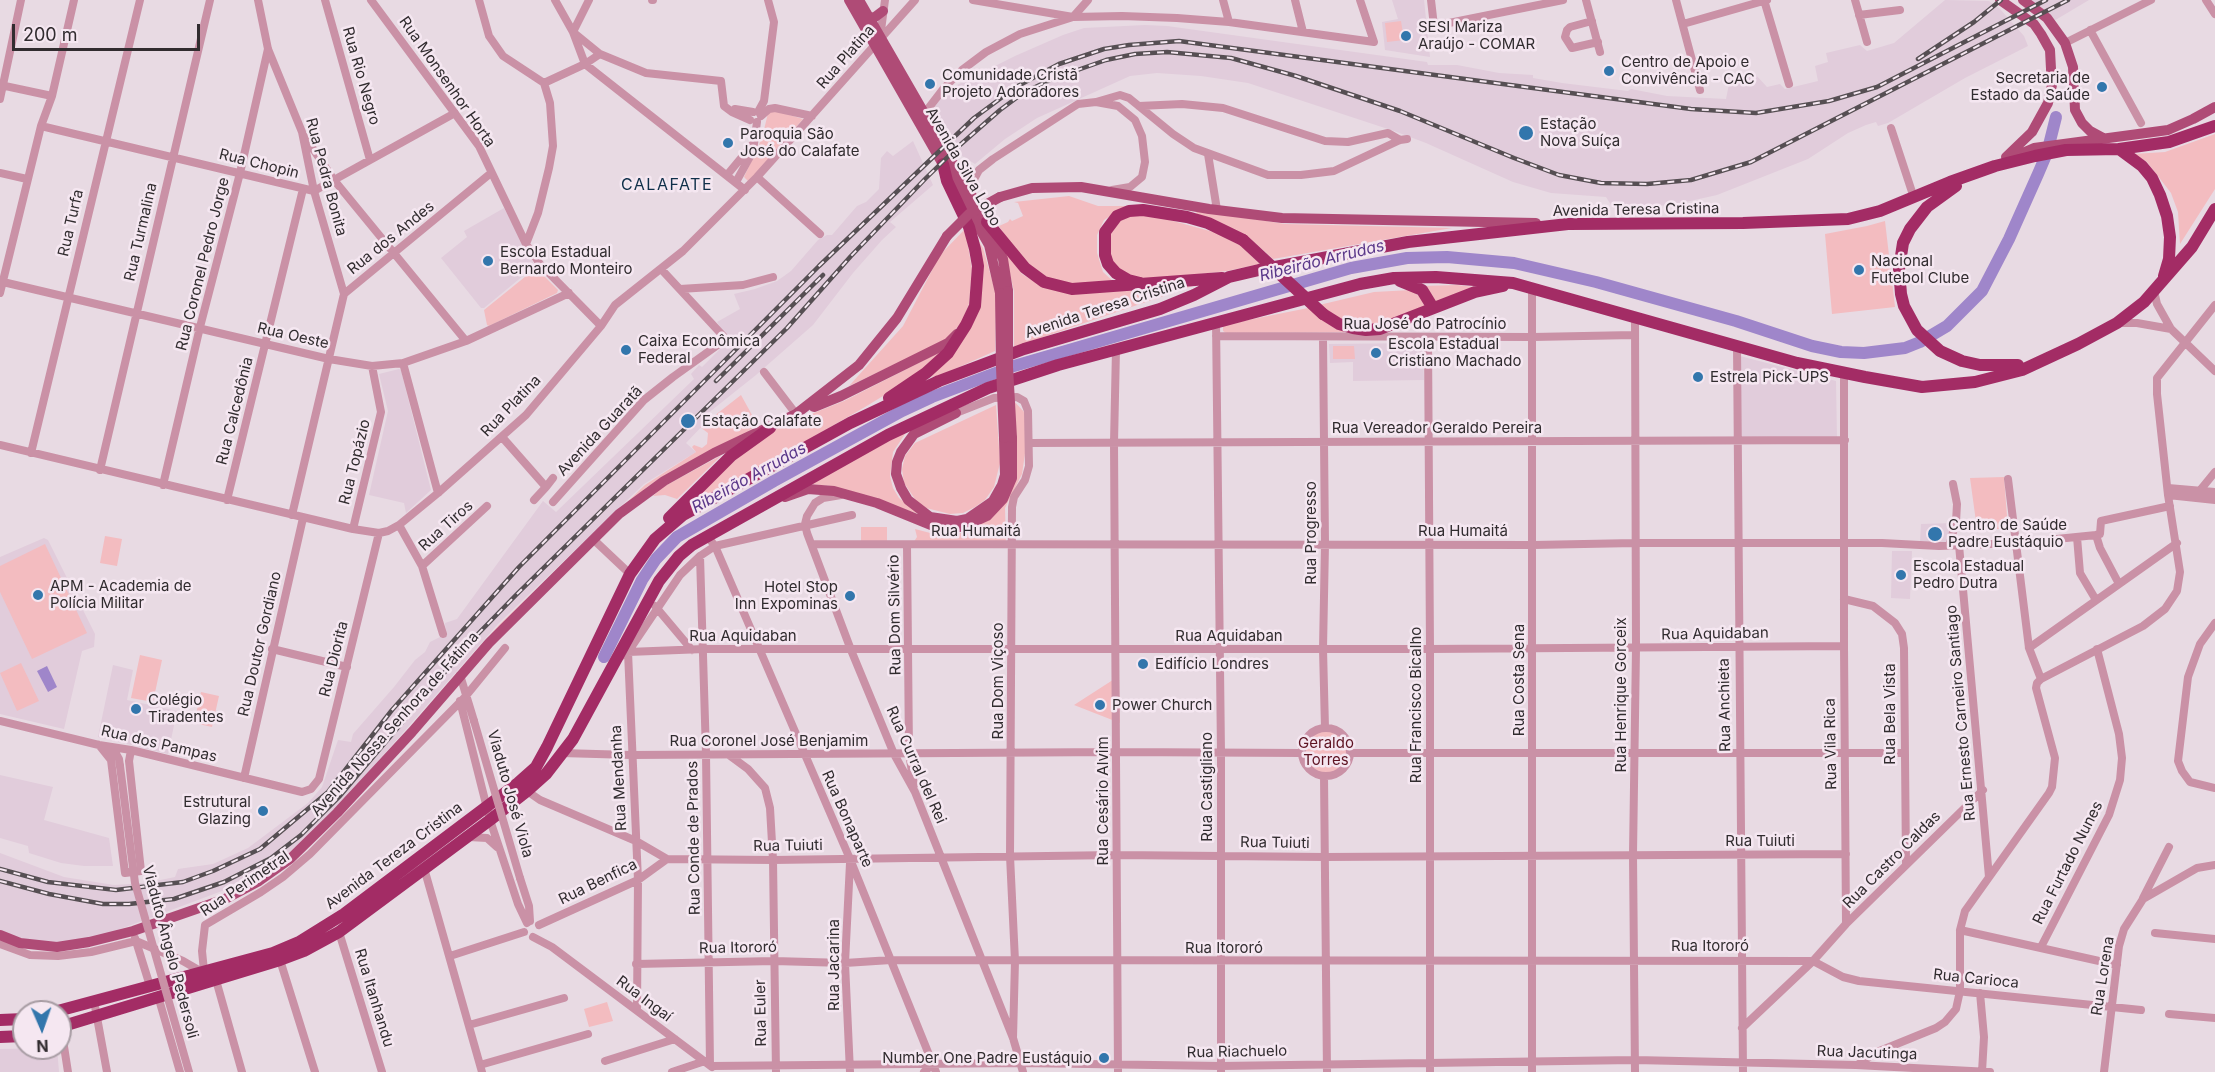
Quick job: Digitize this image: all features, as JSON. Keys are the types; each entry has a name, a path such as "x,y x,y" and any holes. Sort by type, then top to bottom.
{"highway":[{"path":"2034,364 1980,365 1962,361 1940,351 1917,330 1900,294 1899,269 1903,243 1910,229 1927,207 1948,191 1995,166 2034,152 2067,146 2119,148 2169,142 2215,126"},
{"path":"2119,148 2142,166 2152,178 2167,216 2170,237 2169,259 2162,280"},
{"path":"850,423 926,373 948,353 975,306 978,266 975,249 969,227 947,181 943,164"},
{"name":"Avenida Teresa Cristina","path":"630,574 655,539 683,515 850,423 939,381 1024,349 1160,309 1229,277 1408,242 1568,224 1743,223 1848,219 1879,212 1995,166"},
{"path":"622,656 652,604 658,581 679,556 692,545 888,435 988,388 1058,365 1360,284 1394,278 1436,277 1513,283 1797,363 1844,373 1922,387 1982,381 2022,370 2079,344 2117,323 2144,302 2192,247 2215,209"},
{"path":"1147,285 1128,280 1116,273 1108,264 1105,255 1105,232 1117,216 1129,211 1163,212 1208,223 1244,240 1323,314 1339,324 1366,330 1380,328 1475,292 1513,283"},
{"path":"987,222 1025,268 1044,282 1072,289 1229,277"},
{"path":"1394,278 1417,286 1433,308"},
{"path":"956,413 988,388"},
{"path":"655,539 665,523 731,456 770,428"},
{"path":"680,507 723,493"},
{"name":"Avenida Tereza Cristina","path":"72,1024 97,1016 203,971 273,953 299,942 344,914 518,783 536,767 547,747 630,574"},
{"name":"Avenida Tereza Cristina","path":"72,1007 94,1001 216,980 304,951 339,932 490,820 546,774 573,740 622,656"}],"main road":[{"name":"Avenida Silva Lobo","path":"849,0 924,114 987,222 1003,259 1004,292"},
{"name":"Avenida Silva Lobo","path":"859,0 943,164 989,245 1004,292"},
{"path":"1995,166 2032,132 2048,103 2052,77 2049,50 2041,34 2034,24 2000,0"},
{"path":"2023,0 2047,18 2065,43 2073,67 2075,110 2082,123 2090,131 2119,148"},
{"path":"869,18 875,17 884,5"},
{"path":"2067,146 2104,138 2168,130 2215,107"},
{"path":"796,414 859,365 897,318 947,236 969,214 1000,197 1032,188 1081,187 1217,210 1282,218 1568,224"},
{"path":"956,413 914,434 906,443 897,462 896,474 908,500 930,517 957,521 967,519 993,501 1005,475 1008,438 1008,367 1004,292"},
{"path":"796,414 841,396 948,343 966,325"},
{"name":"Avenida Nossa Senhora de Fátima","path":"0,935 20,942 57,946 134,936 225,899 259,881 290,859 338,813 459,675 619,514 664,481 714,453 796,414"},
{"path":"750,511 808,489 819,489 848,494 936,527 965,526 987,516 1003,499 1012,478 1008,438"}],"street":[{"path":"0,99 21,0"},
{"path":"0,293 4,258 41,126 52,96 74,0"},
{"name":"Rua Turfa","path":"31,453 140,0"},
{"name":"Rua Turmalina","path":"100,470 210,0"},
{"name":"Rua Pedra Bonita","path":"258,0 268,50 302,132 314,192 344,294"},
{"name":"Rua Rio Negro","path":"325,0 370,160"},
{"name":"Rua Monsenhor Horta","path":"371,0 479,146 526,244 540,264 601,326"},
{"path":"479,0 489,36 503,56 544,83 550,103 553,146 538,213 526,244"},
{"path":"555,0 573,32 585,64 745,190"},
{"path":"573,32 589,0"},
{"path":"736,182 753,151 756,116 764,101 774,22 768,0"},
{"name":"Rua Platina","path":"380,533 399,525 526,415 601,326 615,305 682,251 745,190 915,0"},
{"path":"973,0 1002,2 1073,17 1122,16 1229,22 1374,42 1360,0"},
{"path":"924,114 944,88 962,70 986,52 1020,34 1073,17 1088,0"},
{"path":"1223,0 1229,22"},
{"path":"1295,0 1303,32"},
{"path":"1431,0 1434,26 1563,0"},
{"path":"1586,0 1600,52"},
{"path":"1676,0 1700,90"},
{"path":"1683,24 1765,0 1789,84"},
{"path":"1855,0 1867,42"},
{"path":"2065,43 2151,0"},
{"path":"2206,0 2215,15"},
{"path":"878,41 884,5"},
{"path":"884,5 890,15 900,15"},
{"path":"1859,15 1900,10"},
{"path":"1592,21 1570,27 1565,37 1572,48 1598,42"},
{"path":"2090,30 2141,123"},
{"path":"573,32 600,54 646,73 721,81 724,106 732,112 756,116 775,108 812,116"},
{"name":"Rua Coronel Pedro Jorge","path":"163,485 268,50"},
{"path":"544,83 585,64 600,54"},
{"path":"2,86 52,96"},
{"path":"971,193 972,183 979,170 993,159 1078,104 1120,96 1129,98 1173,134 1194,148 1268,175 1301,175 1334,171 1404,140 1388,133 1348,142 1325,141 1223,108 1182,104 1139,106"},
{"path":"1096,102 1118,106 1135,120 1142,136 1145,162 1142,177 1130,187 1105,192"},
{"name":"Rua Chopin","path":"41,126 173,156 314,192 455,113"},
{"path":"1892,128 1914,198"},
{"path":"302,132 334,180 466,341"},
{"path":"728,175 755,141"},
{"path":"1208,154 1217,210"},
{"path":"0,173 27,179"},
{"name":"Rua dos Andes","path":"292,515 344,294 491,173"},
{"path":"757,177 820,234"},
{"name":"Rua Calcedônia","path":"227,500 303,189"},
{"path":"661,269 680,289 743,285 773,277"},
{"name":"Rua Oeste","path":"3,282 329,359 372,366 404,363 466,341 568,293"},
{"name":"Avenida Guaratã","path":"553,502 644,400 726,339 680,289"},
{"name":"Rua Costa Sena","path":"1532,289 1532,1067"},
{"path":"2154,291 2157,304 2171,329 2215,371"},
{"path":"1857,1069 1878,1052 1946,1022 1956,1009 1960,991 1960,930 1965,911 2052,787 2055,758 2036,688 2041,679 2148,623 2171,601 2177,591 2180,577 2177,543 2168,492 2157,378 2215,305"},
{"name":"Rua Henrique Gorceix","path":"1635,317 1635,1072"},
{"name":"Rua Castigliano","path":"1216,321 1221,753 1221,1069"},
{"path":"2117,323 2137,323 2171,329"},
{"name":"Rua José do Patrocínio","path":"1216,336 1428,338 1634,335"},
{"name":"Rua Progresso","path":"1323,338 1325,544 1323,649 1326,728"},
{"name":"Rua Francisco Bicalho","path":"1428,338 1431,649 1430,1068"},
{"name":"Rua Anchieta","path":"1737,346 1742,1028"},
{"name":"Rua Cesário Alvim","path":"1116,349 1114,443 1118,1069"},
{"path":"404,363 438,493"},
{"name":"Rua Topázio","path":"353,529 381,412 372,366"},
{"path":"764,372 796,414"},
{"name":"Rua Vila Rica","path":"1844,373 1846,924"},
{"name":"Rua Dom Viçoso","path":"956,413 994,399 1017,397 1021,398 1028,411 1027,473 1014,497 1011,544 1010,856 1015,961 1012,1038"},
{"path":"502,436 546,487"},
{"name":"Rua Vereador Geraldo Pereira","path":"1029,443 1845,441"},
{"path":"0,445 303,518 380,533"},
{"path":"2197,494 2215,472"},
{"path":"534,500 554,478"},
{"path":"2008,479 2029,648 2041,679"},
{"path":"1949,546 1956,522 1957,504 1953,484"},
{"path":"2168,492 2197,494 2215,500"},
{"path":"2168,492 2181,496 2215,492"},
{"path":"805,524 815,503 823,498 848,494"},
{"path":"2119,584 2100,548 2096,535 2100,534 2100,521 2170,506 2181,496"},
{"name":"Rua Tiros","path":"422,566 487,506"},
{"path":"692,650 652,604 700,556 715,546 852,515"},
{"name":"Rua Doutor Gordiano","path":"243,778 303,518"},
{"name":"Rua Curral del Rei","path":"805,524 851,650 894,754 915,792 1012,1038 1021,1068"},
{"path":"399,525 422,566 443,634"},
{"name":"Rua Diorita","path":"311,789 319,779 380,533"},
{"name":"Rua Humaitá","path":"812,544 1115,546 1738,543 1949,546 2017,543 2096,535"},
{"path":"707,536 715,546"},
{"path":"2077,537 2080,573 2096,600"},
{"path":"594,540 630,574"},
{"path":"2029,648 2177,543"},
{"name":"Rua Dom Silvério","path":"907,545 909,753 915,792"},
{"name":"Rua Ernesto Carneiro Santiago","path":"1959,545 1983,790 1989,877"},
{"name":"Rua Bonaparte","path":"715,546 850,859 934,1068"},
{"name":"Rua Conde de Prados","path":"700,556 704,649 712,1066"},
{"name":"Rua Bela Vista","path":"1844,599 1873,606 1895,623 1902,634 1906,864"},
{"path":"2215,624 2200,644 2188,676 2178,761 2190,782 2215,788"},
{"name":"Rua Aquidaban","path":"622,656 704,649 1116,650 1844,646"},
{"name":"Rua Perimetral","path":"203,971 202,951 205,925 261,892 310,854 463,699 505,648"},
{"path":"272,649 346,667"},
{"name":"Rua Furtado Nunes","path":"2041,948 2109,815 2120,780 2122,758 2119,734 2097,649"},
{"name":"Rua Mendanha","path":"622,656 631,755 638,880 637,1010"},
{"name":"Viaduto José Viola","path":"459,675 463,699 474,721 529,906 532,928"},
{"path":"463,699 490,820 522,913 532,928"},
{"name":"Rua dos Pampas","path":"0,721 302,792 311,789"},
{"path":"1326,728 1343,736 1350,753 1349,760 1342,770 1337,774 1324,776 1308,769 1301,753 1309,735 1326,728"},
{"path":"99,745 115,752 120,763"},
{"path":"99,745 111,760 125,873 141,871 129,761 131,750 122,753 120,763"},
{"name":"Rua Coronel José Benjamim","path":"561,753 631,755 1301,753"},
{"path":"1350,753 1904,753"},
{"name":"Rua Euler","path":"729,754 748,769 765,788 770,808 773,860 776,1069"},
{"name":"Viaduto Ângelo Pedersoli","path":"120,763 135,883 189,1072"},
{"path":"1324,776 1327,1068"},
{"name":"Rua Castro Caldas","path":"1846,924 1983,790"},
{"path":"527,791 540,800 636,841 667,859"},
{"path":"467,837 487,838 501,852"},
{"path":"2143,898 2169,848"},
{"name":"Rua Tuiuti","path":"667,859 773,860 1116,855 1325,857 1846,854"},
{"name":"Rua Benfica","path":"450,956 532,928 638,880 667,859"},
{"name":"Rua Jacarina","path":"850,859 845,963 850,1068"},
{"name":"Rua Lorena","path":"2104,1072 2119,946 2124,929 2143,898 2197,868 2215,865"},
{"path":"424,868 481,1069 588,1034"},
{"path":"1743,1072 1742,1028 1813,961 1846,924"},
{"name":"Rua Ingaí","path":"532,928 552,947 637,1010 672,1040 712,1066"},
{"path":"1960,930 2117,965"},
{"name":"Rua Itanhandu","path":"339,932 382,1072"},
{"path":"2155,933 2215,939"},
{"path":"134,936 203,971"},
{"path":"134,936 180,1072"},
{"name":"Avenida Nossa Senhora de Fátima","path":"0,944 30,955 58,956 91,952 134,936"},
{"name":"Rua Itororó","path":"636,964 774,961 845,963 891,960 1221,962 1636,959 1813,961"},
{"path":"279,960 315,1072"},
{"name":"Rua Carioca","path":"1813,961 1843,977 1859,981 2141,1010"},
{"path":"216,980 242,1072"},
{"path":"1980,993 1984,1072"},
{"path":"469,1025 564,998"},
{"path":"94,1001 107,1072"},
{"path":"2169,1014 2215,1018"},
{"path":"605,1061 672,1040"},
{"path":"1878,1052 1880,1066"},
{"name":"Rua Riachuelo","path":"712,1066 731,1069 1221,1069 1532,1067 1635,1060 1743,1062"},
{"name":"Rua Jacutinga","path":"1743,1062 1857,1069 1880,1066 1984,1072"},
{"path":"672,1072 712,1066"},
{"path":"924,1072 934,1068"}],"shaded area":[{"name":"SESI Mariza Araújo - COMAR","path":"1392,0 1424,0 1430,57 1385,50 1382,22 1398,19"},
{"path":"1945,0 1989,1 2000,9 2024,36 2028,46 1965,78 1888,123 1878,126 1876,122 1848,133 1808,159 1717,195 1672,205 1613,208 1606,197 1551,193 1513,182 1394,131 1248,83 1201,76 1157,73 1130,76 1037,118 1005,139 975,164 957,153 939,136 928,118 945,91 1063,35 1084,28 1145,25 1167,26 1427,62 1428,65 1457,65 1499,73 1533,75 1533,78 1562,83 1628,91 1631,89 1667,96 1726,99 1730,79 1755,74 1767,87 1780,84 1785,89 1818,81 1815,66 1828,62 1826,53 1860,45 1867,51 1894,43"},
{"path":"2030,0 2089,0 2052,22"},
{"path":"913,141 933,185 890,222 896,227 853,273 813,325 702,418 706,422 686,443 696,452 644,484 498,624 345,799 302,842 286,855 230,888 99,937 45,944 0,933 0,853 64,877 114,885 146,883 175,877 178,869 213,864 248,848 308,803 322,787 338,740 351,742 353,734 415,660 425,652 430,642 446,634 445,623 457,619 543,501 556,512 694,379 691,374 699,365 702,367 729,340 717,322 740,309 734,294 777,281 791,271 818,240 832,235 857,206 866,202 879,189 881,158 887,151 893,156"},
{"name":"Escola Estadual Bernardo Monteiro","path":"504,208 535,266 484,308 481,308 441,258 467,237 464,231"},
{"name":"Escola Estadual Cristiano Machado","path":"1423,343 1424,380 1353,381 1353,362 1330,363 1329,344"},
{"path":"1736,355 1836,381 1837,439 1741,439"},
{"path":"399,369 431,490 406,513 404,503 369,495 388,411 379,374"},
{"name":"Centro de Saúde Padre Eustáquio","path":"1953,523 1947,543 1920,543 1921,524"},
{"name":"APM - Academia de Polícia Militar","path":"44,538 48,540 95,634 94,647 82,651 64,729 0,714 0,557"},
{"name":"Escola Estadual Pedro Dutra","path":"1892,551 1912,551 1910,599 1891,598"},
{"name":"Colégio Tiradentes","path":"113,665 133,670 127,700 177,711 168,754 98,737"},
{"path":"47,666 57,687 48,692 37,671"},
{"path":"0,775 53,787 44,820 109,838 113,866 61,863 29,853 28,846 0,838"},
{"path":"0,1049 12,1049 12,1060 58,1060 59,1072 0,1072"}],"green space":[{"path":"1401,21 1404,40 1387,42 1385,23"},
{"path":"773,110 803,119 749,182 744,177 762,138 768,113"},
{"path":"2215,134 2215,189 2180,244 2178,212 2171,193 2147,162 2133,154 2165,152"},
{"path":"1069,196 1098,206 1133,206 1121,209 1104,220 1097,235 1097,253 1103,272 1115,283 1073,287 1045,280 1011,246 999,226 1010,219 1012,221 1023,216 1018,203 1014,202"},
{"path":"1197,210 1285,224 1452,228 1273,259 1246,235 1198,217"},
{"path":"1139,215 1166,219 1217,233 1240,245 1260,264 1227,271 1156,279 1125,277 1113,267 1107,251 1112,224 1126,216"},
{"name":"Nacional Futebol Clube","path":"1885,221 1895,307 1832,314 1825,234"},
{"path":"965,229 972,269 969,304 962,322 946,340 849,386 903,326 940,255"},
{"path":"977,238 983,248 996,294 995,351 939,376 928,377 970,326"},
{"path":"1004,248 1022,274 1043,287 1196,285 1014,347 1014,291"},
{"path":"536,268 558,290 557,293 487,325 484,310"},
{"path":"1420,286 1474,287 1433,304"},
{"path":"1411,290 1420,297 1425,307 1383,326 1347,321 1331,314 1319,305 1374,292"},
{"path":"1308,308 1358,332 1226,333 1223,331 1223,325"},
{"path":"1333,346 1354,346 1355,359 1333,359"},
{"path":"946,349 924,371 865,407 722,490 694,499 700,490 771,430 844,401"},
{"path":"741,395 757,424 748,432 647,487 555,573 449,682 499,625 645,485 696,452 692,447 694,445 702,448 707,444 708,433 700,427"},
{"path":"1013,400 1025,413 1026,447 1022,474 1005,508 1006,543 913,543 917,537 915,529 934,534 961,533 980,523 999,506"},
{"path":"996,405 1000,463 994,487 985,500 963,513 950,514 926,508 917,502 904,483 902,469 905,456 915,443"},
{"path":"907,431 893,452 890,476 899,498 919,514 831,486 810,484"},
{"path":"722,455 677,499 665,495 653,496 663,487"},
{"path":"2004,477 2008,529 1977,529 1970,478"},
{"path":"861,527 887,527 887,542 861,542"},
{"path":"105,536 122,539 117,566 100,563"},
{"path":"45,544 87,633 32,659 0,592 0,566"},
{"path":"140,655 162,660 153,702 131,698"},
{"path":"21,663 39,701 17,711 0,673"},
{"path":"1119,676 1120,723 1074,705"},
{"path":"201,692 219,696 212,727 194,723"},
{"name":"Geraldo Torres","path":"1325,730 1334,731 1341,736 1346,743 1346,761 1341,768 1334,773 1325,774 1316,773 1309,768 1304,761 1303,752 1304,743 1309,736 1316,731"},
{"path":"607,1002 613,1021 589,1027 584,1009"}],"waterway":[{"name":"Ribeirão Arrudas","path":"604,657 642,580 656,559 677,537 902,411 932,397 1014,366 1351,268 1407,258 1447,257 1514,263 1596,282 1736,321 1812,346 1841,352 1864,353 1905,348 1947,326 1982,291 2009,239 2047,153 2056,117"}],"railway":[{"path":"1918,59 1974,22 2001,0"},
{"path":"0,869 48,882 116,890 183,882 260,849 328,792 392,710 519,567 819,266 974,118 1016,87 1059,64 1104,49 1179,41 1691,109 1756,113 1829,101 1877,87 2046,0"},
{"path":"0,881 49,894 103,904 129,904 174,899 224,882 271,858 301,835 339,797 472,640 787,328 851,256 926,178 1000,110 1023,93 1052,79 1106,60 1135,54 1167,52 1231,58 1296,76 1400,111 1559,175 1601,183 1647,184 1691,180 1751,162 2068,0"},
{"path":"716,381 823,275"}],"place":[{"name":"SESI Mariza Araújo - COMAR","path":"1406,36"},
{"name":"Centro de Apoio e Convivência - CAC","path":"1609,71"},
{"name":"Comunidade Cristã Projeto Adoradores","path":"930,84"},
{"name":"Secretaria de Estado da Saúde","path":"2102,87"},
{"name":"Estação Nova Suíça","path":"1526,133"},
{"name":"Paroquia São José do Calafate","path":"728,143"},
{"name":"Escola Estadual Bernardo Monteiro","path":"488,261"},
{"name":"Nacional Futebol Clube","path":"1859,270"},
{"name":"Caixa Econômica Federal","path":"626,350"},
{"name":"Escola Estadual Cristiano Machado","path":"1376,353"},
{"name":"Estrela Pick-UPS","path":"1698,377"},
{"name":"Estação Calafate","path":"688,421"},
{"name":"Centro de Saúde Padre Eustáquio","path":"1935,534"},
{"name":"Escola Estadual Pedro Dutra","path":"1901,575"},
{"name":"APM - Academia de Polícia Militar","path":"38,595"},
{"name":"Hotel Stop Inn Expominas","path":"850,596"},
{"name":"Edifício Londres","path":"1143,664"},
{"name":"Power Church","path":"1100,705"},
{"name":"Colégio Tiradentes","path":"136,709"},
{"name":"Estrutural Glazing","path":"263,811"},
{"name":"Number One Padre Eustáquio","path":"1104,1058"}],"district":[{"name":"CALAFATE","path":"667,185"}]}
